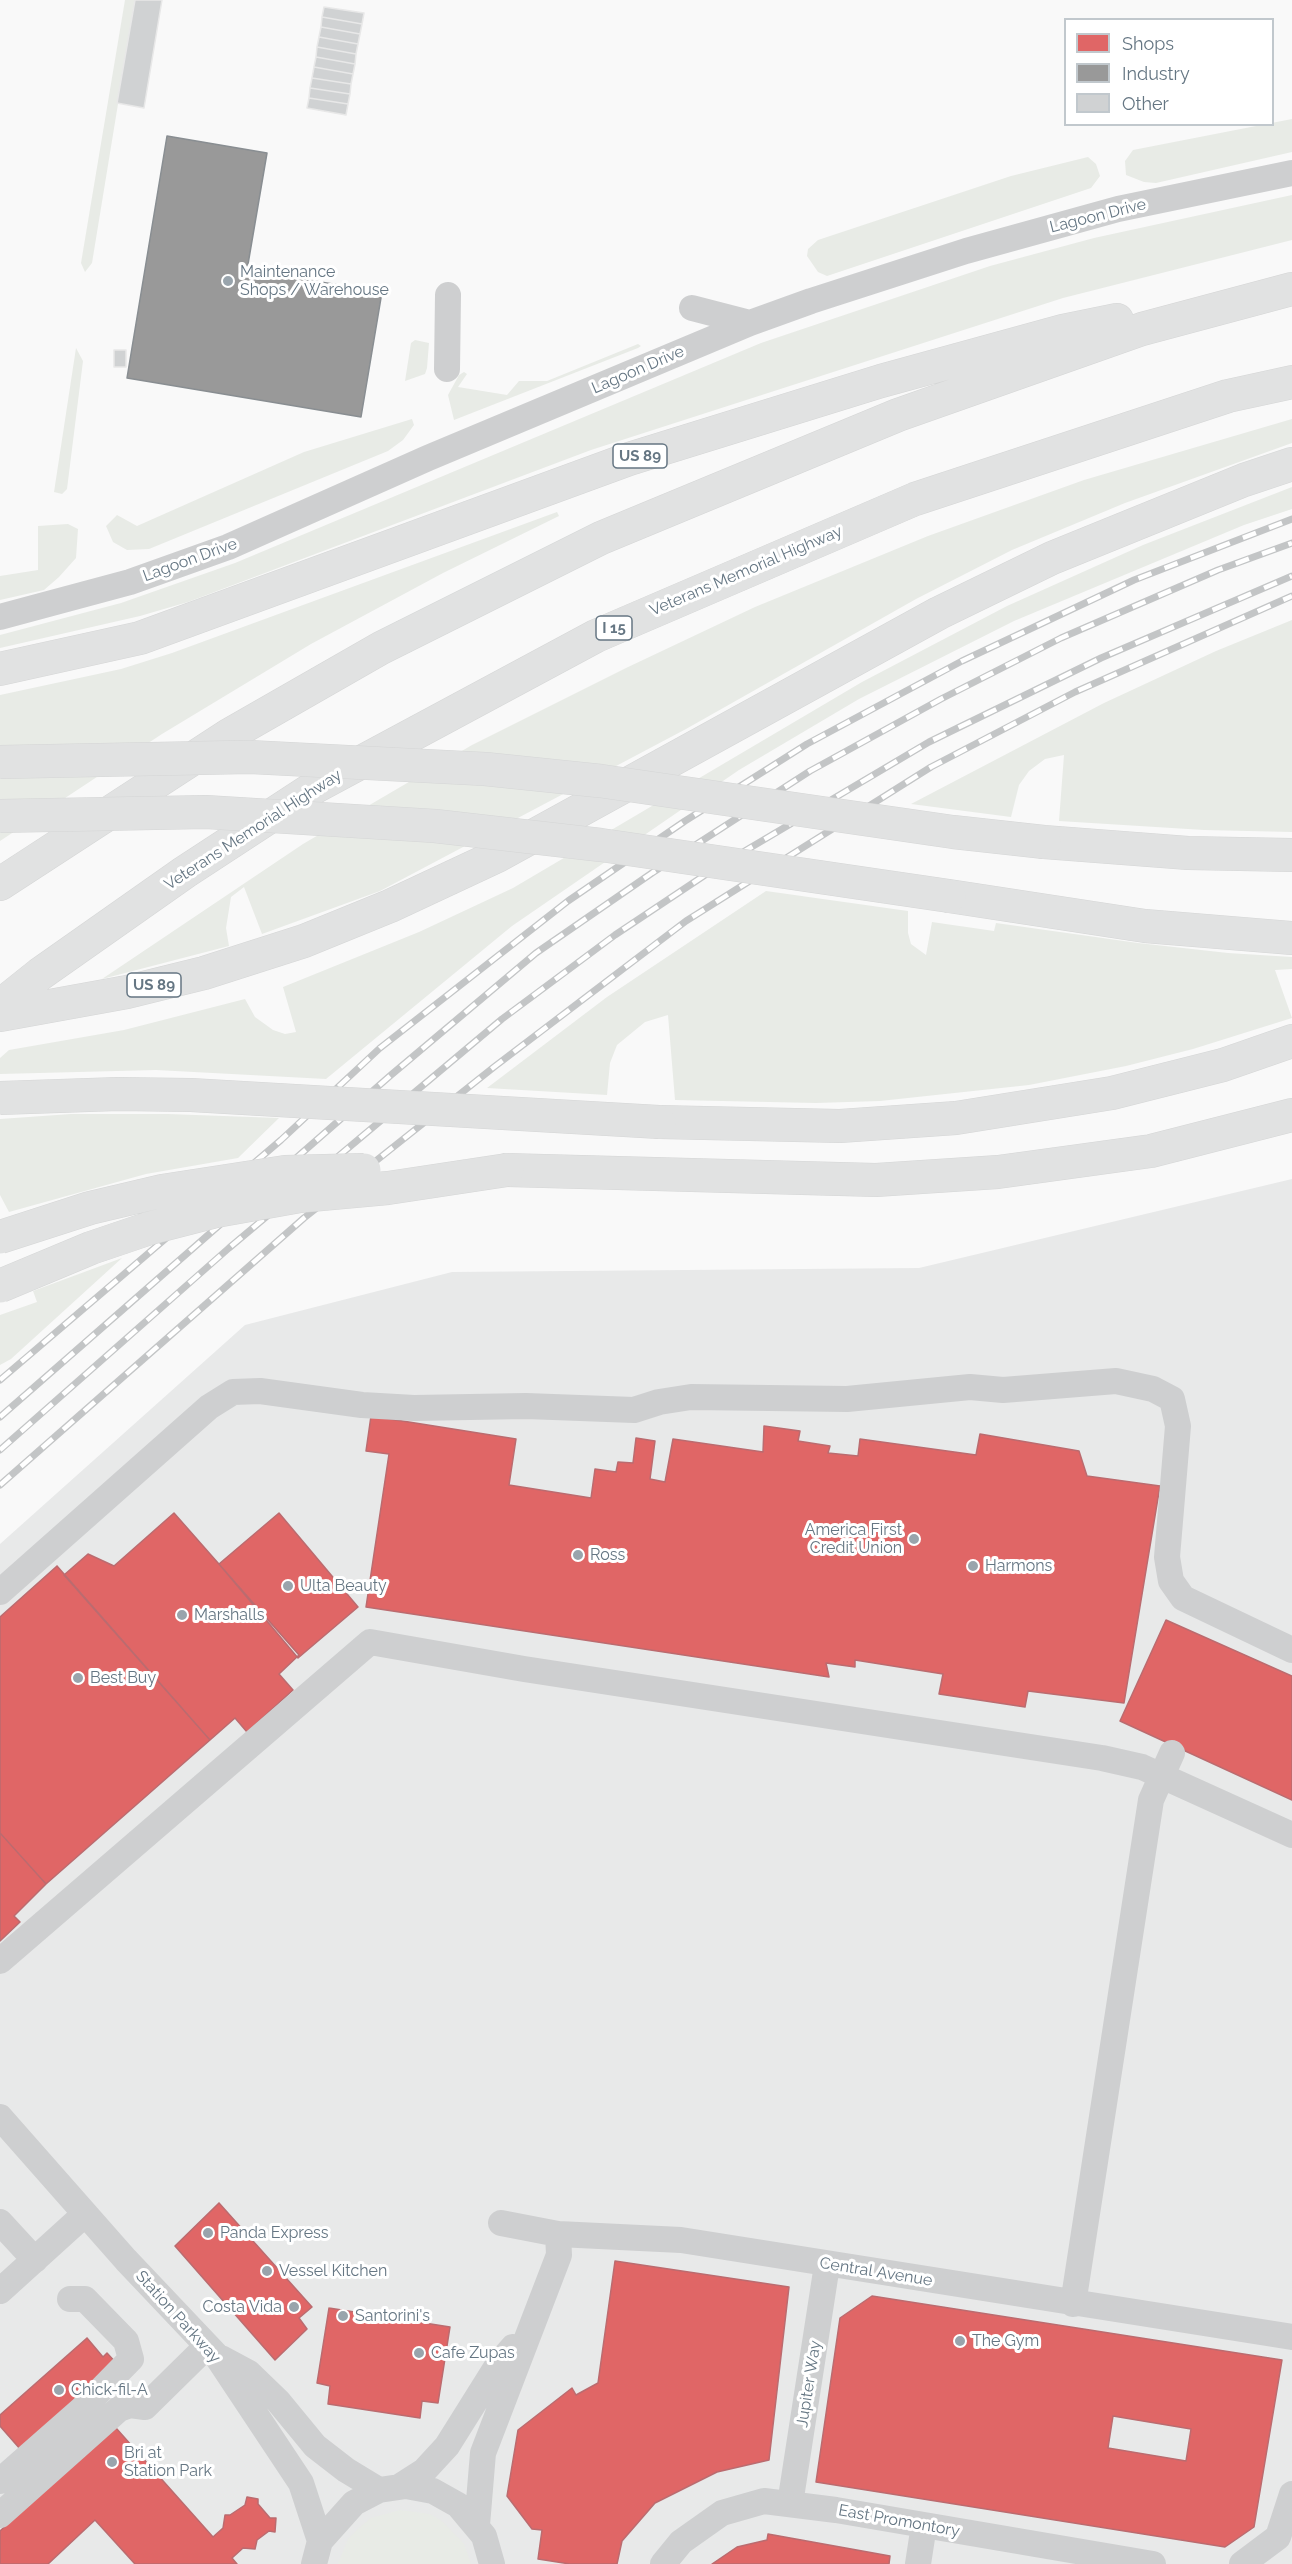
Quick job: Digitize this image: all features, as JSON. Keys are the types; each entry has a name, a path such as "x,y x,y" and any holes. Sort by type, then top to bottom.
{"highway":[{"name":"US 89","path":"0,669 140,638 628,459 881,381 1063,331 1292,284"},
{"path":"0,884 249,723 381,648 601,538 898,415 1142,329 1292,289"},
{"name":"Veterans Memorial Highway","path":"0,1006 40,974 185,872 315,787 596,636 915,499 1228,396 1292,382"},
{"name":"US 89","path":"0,1015 137,990 204,973 304,941 390,906 497,856 959,603 1052,558 1244,480 1292,464"},
{"path":"0,762 250,757 451,766 601,781 963,833 1044,842 1188,853 1292,855"},
{"path":"0,816 206,812 412,825 601,845 1145,926 1292,938"},
{"path":"0,1098 118,1094 191,1095 659,1122 840,1126 956,1118 1112,1093 1278,1046"},
{"path":"0,1237 50,1219 129,1198 246,1177 337,1170 507,1170 876,1180 998,1172 1151,1151 1292,1116"},
{"path":"0,1286 91,1248 150,1228 216,1211 300,1196 388,1188 507,1170"}],"street":[{"name":"Lagoon Drive","path":"0,617 130,582 228,547 428,458 750,323 966,251 1118,209 1292,173"},
{"path":"447,369 448,296"},
{"path":"692,308 750,323"},
{"path":"0,1592 209,1407 233,1392 260,1391 362,1405 414,1408 526,1406 634,1410 659,1402 691,1397 847,1399 970,1387 1003,1390 1116,1381 1154,1389 1172,1399 1178,1426 1167,1557 1171,1581 1183,1598 1292,1650"},
{"path":"0,1961 370,1642 524,1669 1102,1758 1142,1767 1292,1834"},
{"path":"1073,2304 1151,1800 1172,1753"},
{"name":"Station Parkway","path":"0,2116 85,2214 212,2351 301,2483 317,2553"},
{"path":"0,2291 85,2214"},
{"path":"0,2222 35,2260"},
{"name":"Central Avenue","path":"501,2223 558,2234 681,2240 1292,2337"},
{"path":"477,2525 483,2453 529,2328 559,2255 558,2234"},
{"name":"Jupiter Way","path":"790,2504 827,2265"},
{"path":"0,2481 82,2409 131,2359 126,2341 85,2299 70,2300"},
{"path":"317,2553 354,2503 424,2471 447,2446 499,2363 529,2328"},
{"path":"0,2515 119,2409 130,2405 145,2408 212,2351 249,2373 278,2401 315,2446 346,2470 389,2488 434,2491 458,2505 477,2525 496,2559"},
{"path":"1242,2564 1278,2537 1292,2494"},
{"name":"East Promontory","path":"663,2564 681,2542 722,2512 764,2501 924,2525 1154,2564"},
{"path":"918,2564 924,2525"}],"shaded area":[{"path":"125,0 135,0 92,263 85,272 81,263"},
{"path":"1292,119 1292,152 1156,183 1144,182 1126,175 1125,161 1133,150 1256,126 1274,126 1274,123"},
{"path":"1088,157 1096,164 1100,176 1091,188 827,276 818,272 807,256 808,249 818,240 1011,176"},
{"path":"1292,195 1292,240 1063,298 591,450 188,602 140,616 0,648 0,635 121,603 235,563 761,343 990,266 1094,238"},
{"path":"415,340 429,343 427,368 425,374 405,381 411,343"},
{"path":"638,344 641,346 638,348 454,420 448,395 459,375 464,372 467,374 458,387 507,395 519,381 547,381"},
{"path":"76,348 83,361 67,489 62,494 54,492"},
{"path":"412,419 414,425 403,440 388,451 149,549 127,550 113,542 106,526 117,515 137,526 304,452"},
{"path":"1292,419 1292,443 1125,503 1012,550 916,599 686,729 380,891 262,934 244,887 231,897 226,928 229,946 102,979 303,844 472,745 755,607 928,536 1084,480"},
{"path":"1292,487 1292,509 1244,525 1014,621 859,699 739,770 512,926 326,1079 156,1070 0,1074 0,1058 9,1050 124,1030 245,999 255,1017 273,1030 285,1034 296,1032 283,987 419,932 513,888 862,682 1007,606 1143,545"},
{"path":"557,512 559,516 443,573 311,644 162,734 0,841 0,695 121,669 172,653"},
{"path":"68,524 78,529 76,558 59,577 44,590 0,600 0,576 38,570 38,526"},
{"path":"1292,620 1292,832 1204,830 1059,821 1064,755 1045,759 1029,771 1019,785 1011,817 911,804 1104,703 1216,651"},
{"path":"766,891 908,911 908,933 911,944 926,955 932,922 994,931 996,923 1138,943 1228,953 1292,957 1292,969 1275,970 1292,1018 1193,1049 1126,1066 1029,1085 880,1101 816,1103 675,1100 668,1015 645,1022 617,1045 610,1063 607,1095 487,1088 607,997"},
{"path":"71,1114 168,1114 279,1118 238,1158 146,1174 9,1212 0,1195 0,1119"},
{"path":"1292,1179 1292,2564 0,2564 0,1544 245,1325 452,1272 919,1268"},
{"path":"122,1258 11,1359 0,1365 0,1315 37,1302 33,1291"},
{"path":"400,2510 430,2514 443,2522 464,2544 471,2564 338,2564 348,2539 359,2528 371,2518"}],"building: Shops":[{"path":"371,1416 516,1439 509,1485 591,1498 595,1469 616,1472 618,1462 633,1463 636,1438 655,1441 650,1479 665,1482 673,1439 763,1452 764,1426 800,1431 798,1441 830,1446 828,1453 858,1456 860,1439 976,1455 980,1434 1079,1451 1087,1476 1160,1486 1124,1703 1028,1691 1025,1707 939,1694 943,1674 855,1660 855,1667 826,1663 829,1677 366,1607 389,1454 366,1451"},
{"name":"Marshalls","path":"174,1513 299,1655 279,1674 293,1690 247,1732 235,1718 210,1740 64,1575 88,1554 114,1566"},
{"name":"Ulta Beauty","path":"279,1513 358,1607 298,1658 219,1564"},
{"name":"Best Buy","path":"57,1566 210,1740 46,1884 0,1833 0,1617"},
{"path":"1166,1620 1292,1676 1292,1800 1120,1721"},
{"path":"0,1833 46,1884 14,1916 20,1922 0,1941"},
{"path":"219,2203 312,2307 299,2318 307,2329 275,2360 175,2246"},
{"path":"615,2261 789,2287 769,2460 717,2472 655,2503 622,2541 617,2564 570,2564 538,2559 542,2530 532,2529 507,2496 518,2430 572,2388 576,2395 598,2383"},
{"path":"872,2296 1282,2360 1254,2527 1225,2547 816,2482 840,2318","holes":["1113,2416 1191,2429 1186,2461 1108,2448"]},
{"path":"329,2308 450,2327 438,2403 422,2401 420,2418 328,2404 330,2386 317,2383"},
{"name":"Chick-fil-A","path":"87,2338 103,2357 107,2353 118,2365 21,2450 0,2426 0,2415"},
{"name":"Bri at Station Park","path":"116,2428 213,2537 223,2528 225,2515 230,2515 245,2505 247,2497 258,2499 258,2504 270,2518 276,2518 275,2532 269,2531 257,2540 255,2549 243,2548 232,2558 237,2564 135,2564 95,2520 48,2564 0,2564 0,2531"},
{"path":"768,2534 890,2556 889,2564 712,2564 737,2547 767,2540"}],"building: Industry":[{"name":"Maintenance Shops / Warehouse","path":"167,136 267,153 247,270 382,292 361,417 127,378"}],"building: Other":[{"path":"135,0 162,0 144,108 117,103"},
{"path":"324,7 364,13 362,24 322,17"},
{"path":"322,17 362,24 360,34 321,27"},
{"path":"321,27 360,34 358,44 319,37"},
{"path":"319,37 358,44 356,54 317,47"},
{"path":"317,47 356,54 355,64 316,57"},
{"path":"316,57 355,64 353,74 314,67"},
{"path":"314,67 353,74 351,84 312,78"},
{"path":"312,78 351,84 350,94 310,88"},
{"path":"310,88 350,94 348,104 309,98"},
{"path":"309,98 348,104 346,115 307,108"},
{"path":"114,350 126,350 126,367 114,367"}],"railway":[{"path":"0,1380 281,1140 380,1048 568,901 685,821 807,744 962,661 1134,580 1292,519"},
{"path":"0,1417 391,1075 536,953 652,873 810,771 941,699 1061,638 1218,570 1292,543"},
{"path":"0,1450 229,1248 502,1019 615,935 711,871 929,742 1101,658 1292,576"},
{"path":"0,1485 304,1218 494,1067 686,921 931,767 1075,692 1292,596"}],"place":[{"name":"Maintenance Shops / Warehouse","path":"228,281"},
{"name":"America First Credit Union","path":"914,1539"},
{"name":"Ross","path":"578,1555"},
{"name":"Harmons","path":"973,1566"},
{"name":"Ulta Beauty","path":"288,1586"},
{"name":"Marshalls","path":"182,1615"},
{"name":"Best Buy","path":"78,1678"},
{"name":"Panda Express","path":"208,2233"},
{"name":"Vessel Kitchen","path":"267,2271"},
{"name":"Costa Vida","path":"294,2307"},
{"name":"Santorini's","path":"343,2316"},
{"name":"The Gym","path":"960,2341"},
{"name":"Cafe Zupas","path":"419,2353"},
{"name":"Chick-fil-A","path":"59,2390"},
{"name":"Bri at Station Park","path":"112,2462"}]}
